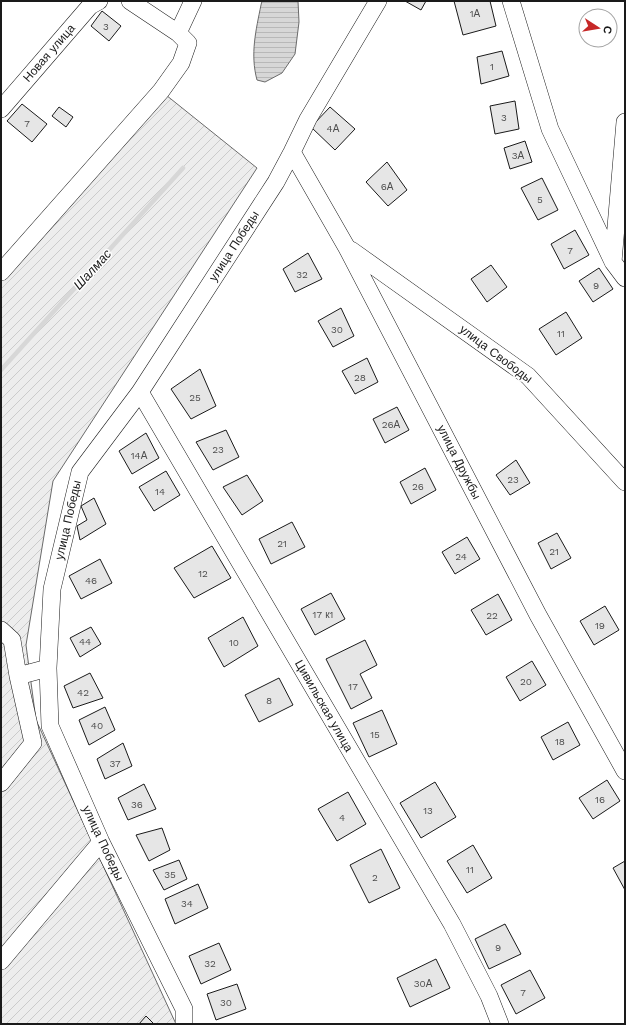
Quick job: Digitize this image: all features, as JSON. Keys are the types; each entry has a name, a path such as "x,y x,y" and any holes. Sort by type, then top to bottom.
{"street":[{"name":"Новая улица","path":"1,109 90,6 99,1"},
{"path":"130,1 183,38"},
{"path":"1,272 161,91 181,63 183,38 193,1"},
{"name":"улица Победы","path":"184,1024 184,1009 101,842 50,726 48,668 52,589 80,472 140,392 276,182 308,119 378,1"},
{"path":"511,1 550,130 613,262 625,278"},
{"path":"613,262 625,122"},
{"name":"улица Дружбы","path":"292,152 348,248 538,615 625,771"},
{"name":"улица Свободы","path":"348,248 528,376 625,482"},
{"name":"Цивильская улица","path":"140,392 452,924 489,996 500,1024"},
{"path":"1,654 6,635"},
{"path":"1,783 33,743 18,676 6,635"},
{"path":"18,676 48,668"},
{"path":"1,961 101,842"}],"shaded area":[{"path":"262,1 298,1 299,22 295,54 282,73 265,82 257,80 254,61 256,33"},
{"path":"161,91 257,168 53,481 26,645 36,720 176,1024 1,1024 1,272"}],"building":[{"path":"405,1 426,1 421,10"},
{"path":"454,1 490,1 496,26 463,35"},
{"path":"102,11 121,26 109,41 91,26"},
{"path":"502,51 509,76 481,84 477,57"},
{"path":"515,101 519,129 495,134 490,106"},
{"path":"22,104 47,124 32,142 7,121"},
{"path":"59,107 73,117 66,127 52,116"},
{"path":"330,107 355,129 335,150 311,127"},
{"path":"525,141 532,162 510,169 504,148"},
{"path":"387,162 407,190 388,206 366,182"},
{"path":"542,178 558,210 538,220 521,188"},
{"path":"575,230 589,255 564,269 551,244"},
{"path":"308,253 322,279 295,292 283,269"},
{"path":"491,265 507,287 487,302 471,279"},
{"path":"599,268 613,289 593,302 579,281"},
{"path":"341,308 354,336 333,347 318,321"},
{"path":"566,312 582,338 556,355 539,329"},
{"path":"367,358 378,382 355,394 342,371"},
{"path":"200,369 216,406 191,419 171,389"},
{"path":"397,407 409,430 385,443 373,419"},
{"path":"226,430 239,457 213,470 196,442"},
{"path":"146,433 159,458 132,474 119,451"},
{"path":"516,460 530,483 510,495 496,475"},
{"path":"425,468 436,490 411,504 400,482"},
{"path":"166,471 180,495 154,511 139,487"},
{"path":"247,475 263,501 242,515 223,487"},
{"path":"94,498 106,524 80,540 77,526 87,520 81,506"},
{"path":"292,522 305,547 271,564 259,539"},
{"path":"557,533 571,558 551,569 538,543"},
{"path":"467,537 480,559 455,574 442,552"},
{"path":"212,546 231,578 194,598 174,568"},
{"path":"100,559 112,583 81,599 69,576"},
{"path":"331,593 345,619 315,635 301,609"},
{"path":"498,594 512,620 486,635 471,610"},
{"path":"605,606 619,630 594,645 580,621"},
{"path":"243,617 258,646 224,667 208,638"},
{"path":"91,627 101,644 80,657 70,638"},
{"path":"365,640 377,665 360,674 372,698 351,709 326,659"},
{"path":"532,661 546,685 520,701 506,677"},
{"path":"90,673 103,698 73,708 64,686"},
{"path":"279,678 293,705 259,722 245,695"},
{"path":"105,707 115,730 89,745 79,720"},
{"path":"382,710 397,744 369,757 353,723"},
{"path":"568,722 580,745 553,760 541,737"},
{"path":"123,743 132,766 105,779 97,759"},
{"path":"607,780 620,801 593,819 579,798"},
{"path":"435,782 456,817 421,838 400,803"},
{"path":"144,784 156,809 128,820 118,798"},
{"path":"348,792 366,824 337,841 318,809"},
{"path":"162,828 170,850 149,861 136,835"},
{"path":"473,845 492,878 467,893 447,861"},
{"path":"381,849 400,888 369,903 350,865"},
{"path":"179,860 187,879 164,890 153,870"},
{"path":"625,861 625,890 613,868"},
{"path":"198,884 208,908 175,924 165,899"},
{"path":"505,924 521,954 489,969 475,939"},
{"path":"219,943 231,970 201,984 189,956"},
{"path":"436,959 450,988 410,1007 397,978"},
{"path":"530,970 545,998 516,1014 501,985"},
{"path":"237,984 246,1009 216,1020 207,994"},
{"path":"146,1016 154,1024 139,1024"}],"waterway":[{"name":"Шалмас","path":"1,370 183,168"}]}
